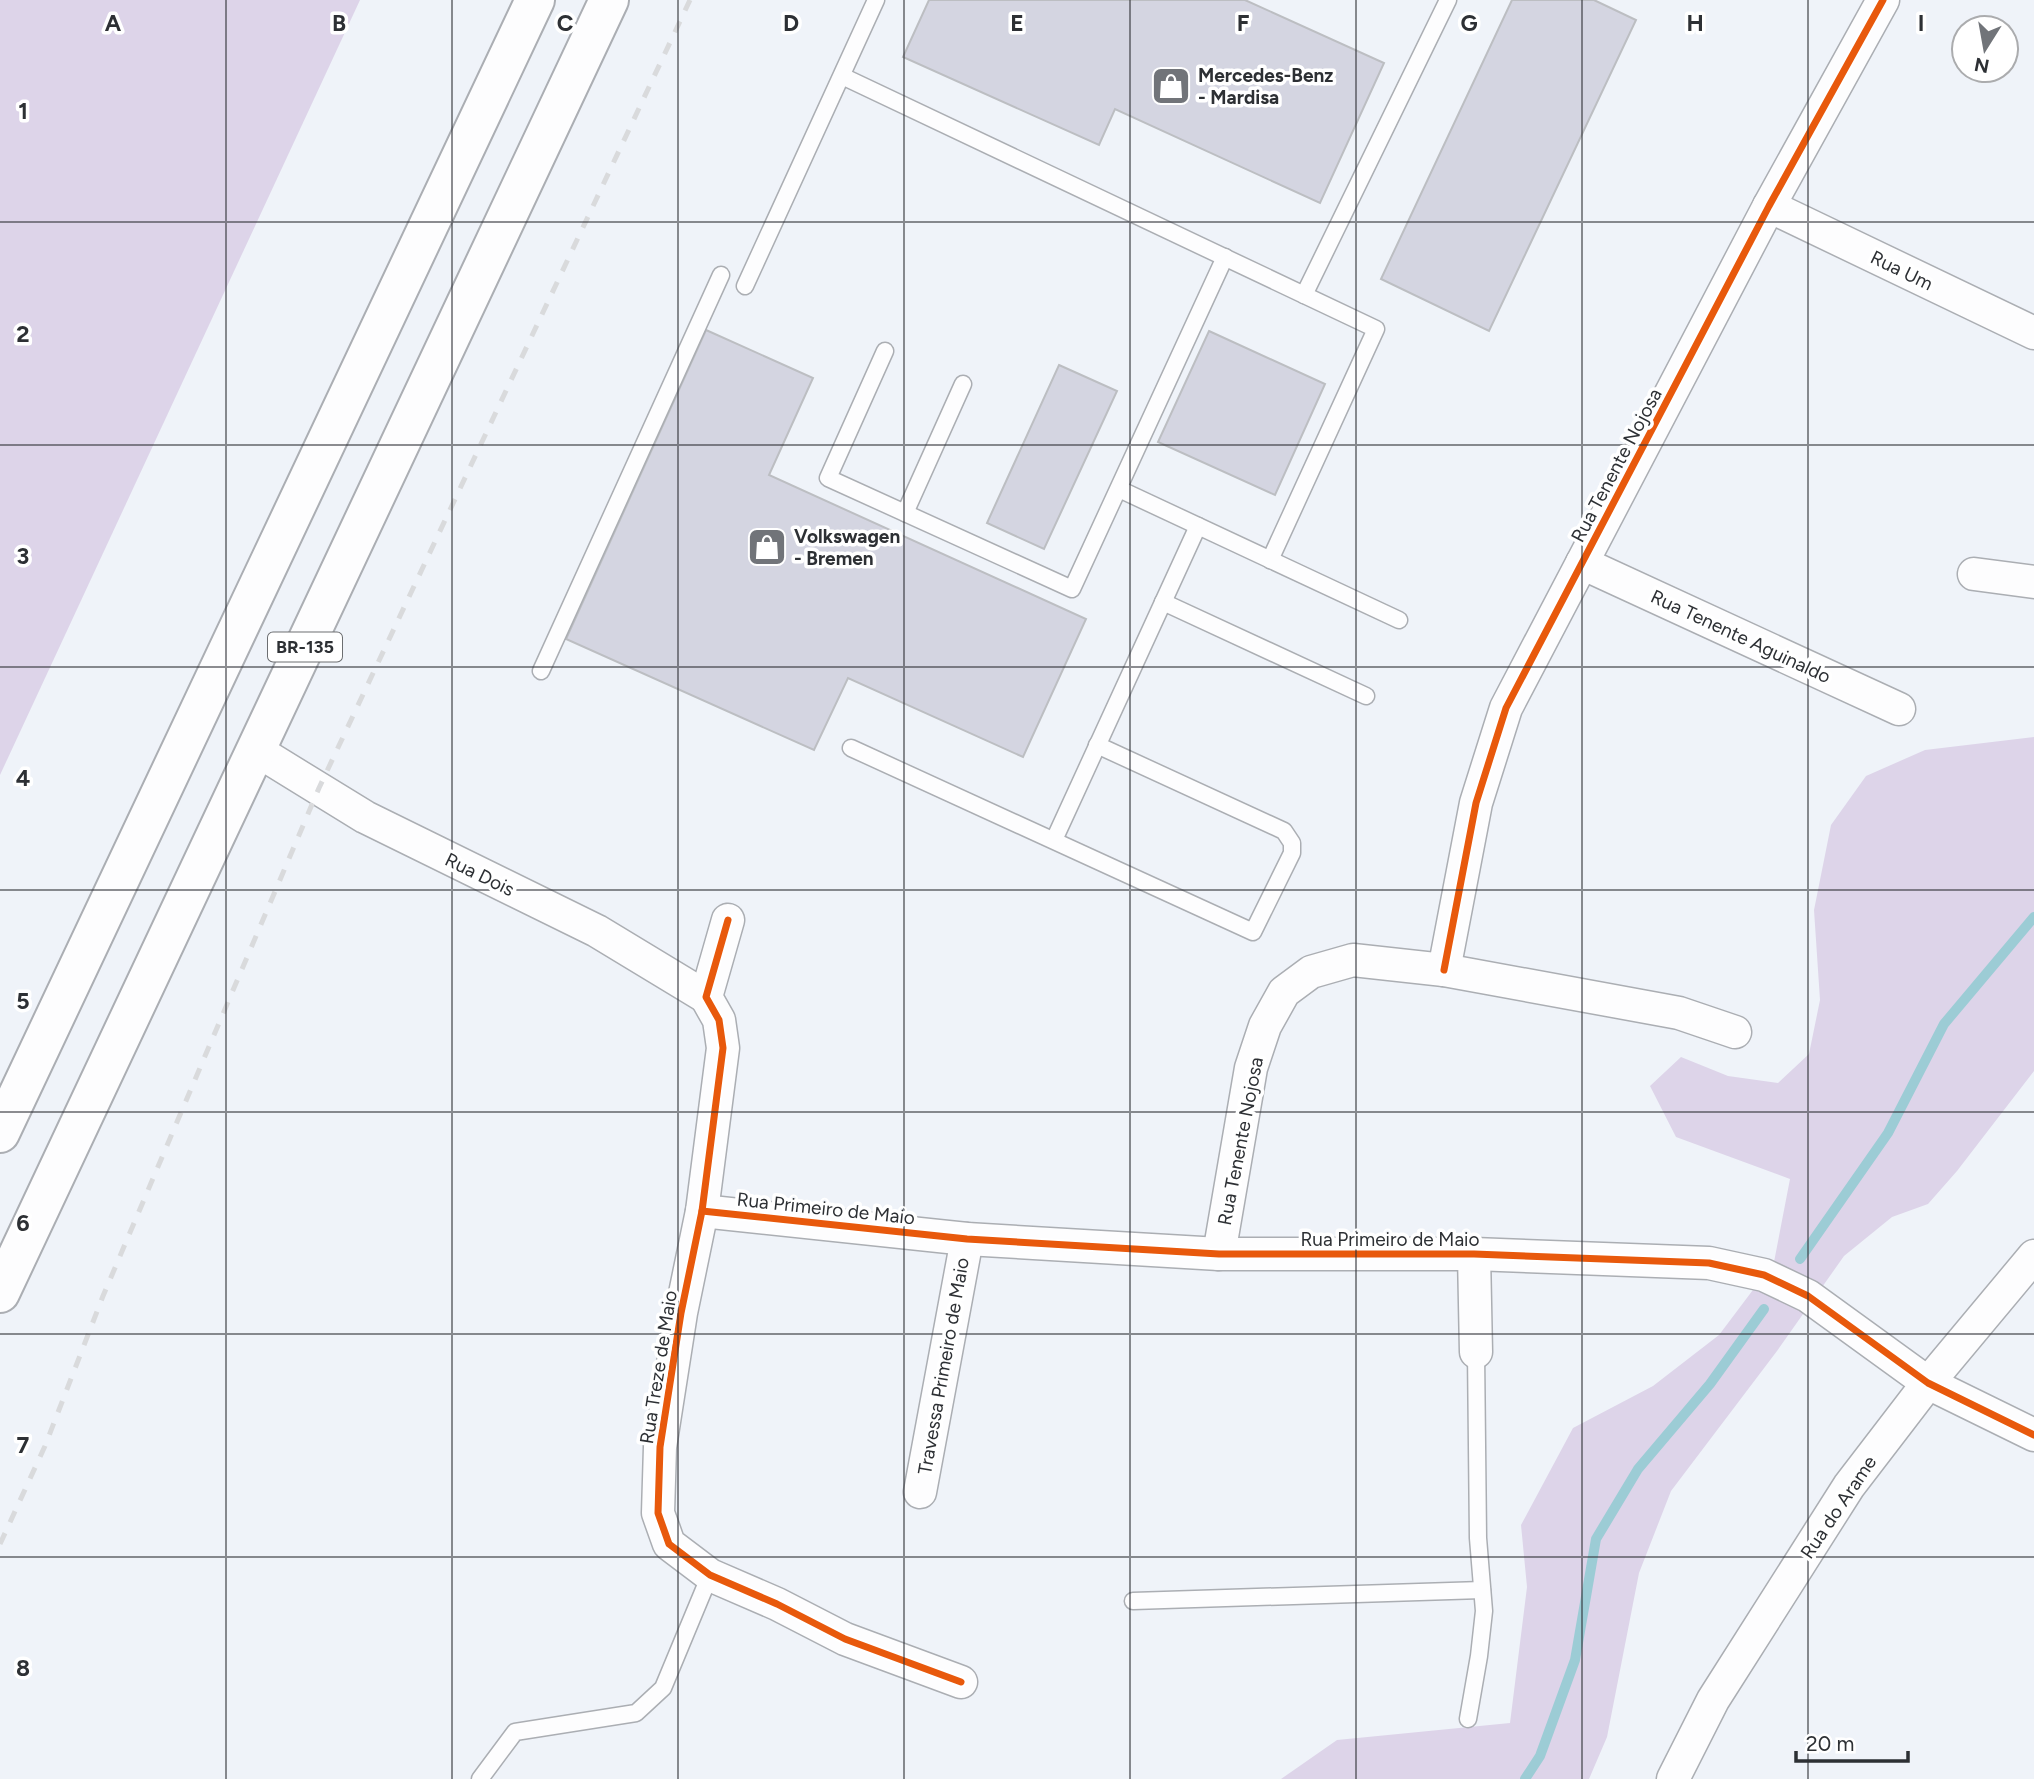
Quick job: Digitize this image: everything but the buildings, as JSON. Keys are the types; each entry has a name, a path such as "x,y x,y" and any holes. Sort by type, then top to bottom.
{"highway":[{"path":"0,1133 535,0"},
{"name":"BR-135","path":"0,1293 609,0"}],"street":[{"name":"Rua Tenente Nojosa","path":"1444,970 1476,803 1506,708 1769,206 1883,0"},
{"name":"Rua Um","path":"1769,206 2034,333"},
{"name":"Rua Tenente Aguinaldo","path":"1582,563 1899,709"},
{"path":"1974,574 2034,582"},
{"name":"Rua Dois","path":"256,750 365,817 597,931 706,997"},
{"path":"706,997 729,920"},
{"name":"Rua Tenente Nojosa","path":"1219,1254 1251,1069 1265,1027 1284,992 1311,972 1353,960 1444,970 1679,1013 1735,1032"},
{"name":"Rua Treze de Maio","path":"706,997 719,1020 723,1048 702,1211 681,1313 660,1447 658,1513 669,1544 710,1576 777,1604 845,1639 961,1682"},
{"name":"Rua Primeiro de Maio","path":"702,1211 967,1239 1219,1254 1474,1254 1709,1263 1764,1275 1808,1296 1928,1383 2034,1435"},
{"name":"Travessa Primeiro de Maio","path":"920,1492 967,1239"},
{"path":"1474,1254 1476,1352"},
{"name":"Rua do Arame","path":"1673,1779 1713,1700 1849,1486 1928,1383 2034,1255"}],"lane":[{"path":"745,286 876,0"},
{"path":"1304,295 1448,0"},
{"path":"842,76 1376,329 1270,559"},
{"path":"886,351 828,478 1072,589 1225,257"},
{"path":"541,671 722,275"},
{"path":"905,513 962,384"},
{"path":"1119,489 1399,620"},
{"path":"1054,841 1198,526"},
{"path":"1163,602 1366,696"},
{"path":"851,748 1253,932 1292,853 1292,843 1284,831 1097,745"},
{"path":"1468,1719 1484,1611 1478,1538 1476,1352"},
{"path":"480,1779 515,1732 636,1713 663,1688 710,1576"},
{"path":"1133,1601 1482,1590"}],"shaded area":[{"path":"0,0 360,0 0,775"},
{"path":"2034,737 2034,1071 1957,1171 1928,1204 1892,1217 1844,1256 1777,1351 1671,1491 1639,1573 1607,1737 1589,1779 1281,1779 1337,1740 1510,1723 1527,1587 1521,1525 1573,1428 1653,1386 1719,1335 1774,1262 1790,1179 1676,1137 1650,1086 1681,1057 1728,1076 1778,1083 1809,1054 1820,1000 1814,910 1831,825 1866,776 1925,750"}],"waterway":[{"path":"1800,1259 1888,1133 1944,1024 2034,917"},
{"path":"1525,1779 1540,1756 1575,1660 1596,1539 1638,1469 1710,1384 1764,1309"}],"railway":[{"path":"0,1544 45,1446 103,1296 319,788 690,0"}],"cycle path":[{"path":"1444,970 1476,803 1506,708 1769,206 1883,0"},
{"path":"728,920 706,997 719,1020 723,1048 702,1211 681,1313 660,1447 658,1513 669,1544 710,1575 777,1604 845,1639 961,1682"},
{"path":"702,1211 967,1239 1219,1254 1474,1254 1709,1263 1764,1275 1808,1296 1928,1383 2034,1435"}],"place":[{"name":"Mercedes-Benz - Mardisa","path":"1171,86"},
{"name":"Volkswagen - Bremen","path":"767,547"}]}
